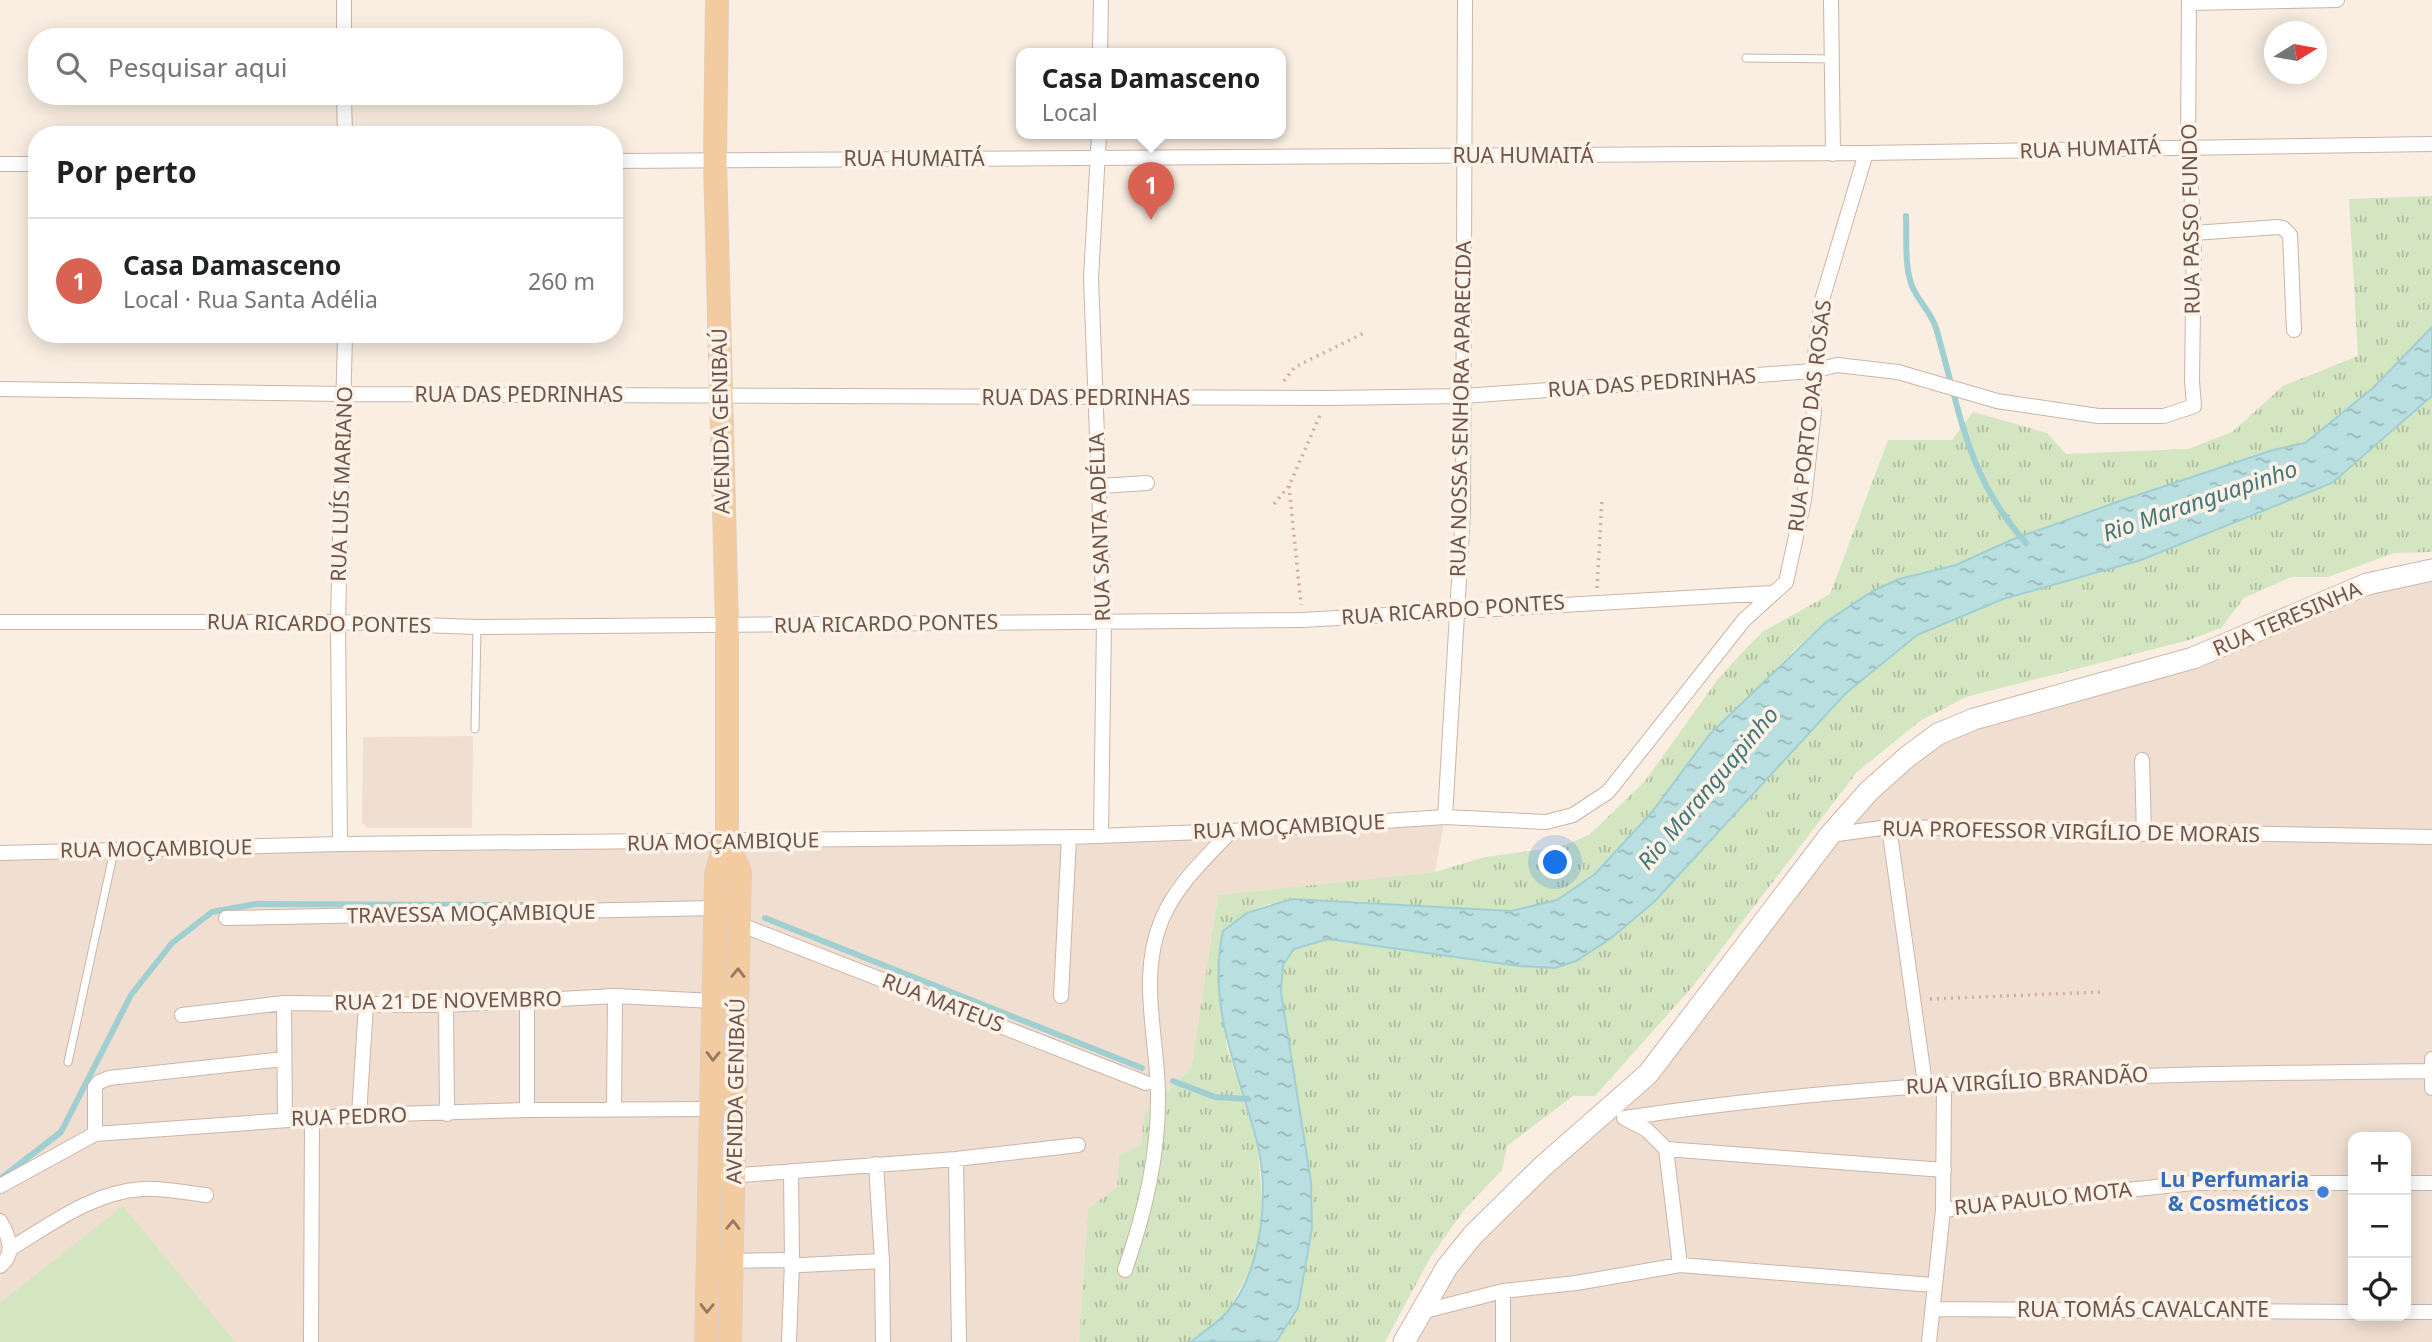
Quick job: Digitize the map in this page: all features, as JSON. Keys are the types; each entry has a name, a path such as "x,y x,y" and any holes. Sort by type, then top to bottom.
{"main road":[{"name":"AVENIDA GENIBAÚ","path":"706,1342 716,874 727,842 727,626 716,160 717,0"},
{"name":"RUA TERESINHA","path":"1830,835 1869,790 1938,734 1987,716 2193,658 2367,584 2432,570"},
{"path":"1404,1342 1447,1267 1473,1235 1648,1074 1830,835"},
{"name":"AVENIDA GENIBAÚ","path":"727,842 740,872 730,1342"}],"street":[{"path":"344,0 344,28"},
{"path":"1100,48 1101,0"},
{"name":"RUA NOSSA SENHORA APARECIDA","path":"1445,817 1463,512 1465,0"},
{"path":"1831,0 1834,59 1833,154"},
{"path":"2189,1 2337,0"},
{"name":"RUA PASSO FUNDO","path":"2164,416 2194,406 2194,233 2188,146 2189,1"},
{"path":"344,105 345,126"},
{"name":"RUA SANTA ADÉLIA","path":"1098,139 1091,278 1093,397 1100,486 1104,621 1101,836"},
{"name":"RUA HUMAITÁ","path":"623,161 1833,154 2432,144"},
{"name":"RUA PORTO DAS ROSAS","path":"1445,817 1546,822 1573,815 1597,801 1617,782 1744,620 1786,582 1804,500 1814,411 1813,371 1822,300 1866,153"},
{"path":"0,164 28,164"},
{"path":"2194,233 2278,227 2287,230 2290,235 2294,330"},
{"name":"RUA LUÍS MARIANO","path":"340,844 338,622 345,343"},
{"name":"RUA DAS PEDRINHAS","path":"0,389 345,394 1276,399 1464,396 1813,371 1837,365 1898,372 1997,401 2098,416 2164,416"},
{"path":"1100,486 1147,484"},
{"name":"RUA RICARDO PONTES","path":"0,622 338,622 477,627 1302,620 1596,601 1772,593"},
{"path":"2142,760 2144,834"},
{"name":"RUA MOÇAMBIQUE","path":"0,853 340,844 1069,837 1231,831 1445,817"},
{"path":"1889,827 1925,1084"},
{"name":"RUA PROFESSOR VIRGÍLIO DE MORAIS","path":"1830,835 1889,827 2144,834 2432,837"},
{"path":"1125,1270 1146,1200 1157,1129 1157,1062 1149,985 1155,941 1166,911 1182,884 1231,831"},
{"path":"1061,996 1069,837"},
{"name":"TRAVESSA MOÇAMBIQUE","path":"226,918 715,908"},
{"name":"RUA MATEUS","path":"739,924 1146,1083"},
{"path":"614,1108 615,996"},
{"name":"RUA 21 DE NOVEMBRO","path":"182,1015 284,1003 446,1005 615,996 714,1001"},
{"path":"527,1000 527,1110"},
{"path":"284,1003 285,1119"},
{"path":"359,1115 366,1005"},
{"path":"446,1005 447,1114"},
{"path":"95,1134 95,1087 109,1078 284,1059"},
{"path":"2432,1059 2432,1088"},
{"name":"RUA VIRGÍLIO BRANDÃO","path":"1595,1120 1925,1084 1944,1086 2170,1074 2432,1071"},
{"path":"1928,1342 1943,1210 1944,1086"},
{"name":"RUA PEDRO","path":"0,1186 95,1134 359,1115 614,1108 712,1109"},
{"path":"1625,1118 1647,1130 1666,1149 1680,1265"},
{"path":"311,1342 312,1119"},
{"path":"710,1177 956,1159 1078,1145"},
{"name":"RUA PAULO MOTA","path":"1666,1149 1944,1170"},
{"path":"956,1159 959,1342"},
{"path":"876,1164 882,1261 883,1342"},
{"path":"789,1342 791,1171"},
{"name":"RUA PAULO MOTA","path":"1943,1210 2193,1183 2348,1183"},
{"path":"2411,1183 2432,1184"},
{"path":"10,1249 79,1207 118,1192 144,1188 206,1195"},
{"path":"0,1221 10,1249 6,1261 0,1266"},
{"path":"732,1261 792,1261 801,1265 882,1261"},
{"path":"1421,1312 1503,1292 1680,1265 1933,1285"},
{"path":"1503,1292 1503,1342"},
{"name":"RUA TOMÁS CAVALCANTE","path":"1933,1309 2348,1312"},
{"path":"2411,1312 2432,1312"}],"lane":[{"path":"1746,58 1834,59"},
{"path":"475,729 477,627"},
{"path":"68,1062 114,850"}],"path":[{"path":"1276,399 1282,384 1295,368 1364,333"},
{"path":"1274,504 1289,485 1328,398"},
{"path":"1289,485 1302,620"},
{"path":"1596,601 1602,500"},
{"path":"1914,1000 2100,992"}],"shaded area":[{"path":"2432,570 2432,1342 1404,1342 1447,1267 1648,1074 1830,835 1938,734"},
{"path":"473,736 472,828 368,828 362,823 363,737"},
{"path":"1445,817 1435,872 1218,895 1191,1068 1144,1114 1141,1146 1119,1155 1117,1187 1088,1209 1079,1342 0,1342 0,853 727,842"}],"green space":[{"path":"2432,196 2432,327 2371,391 2335,423 2300,444 2273,450 2011,540 1956,565 1899,579 1873,591 1826,622 1794,650 1692,759 1652,812 1595,874 1557,900 1511,911 1349,901 1269,904 1247,913 1223,931 1226,1045 1257,1141 1262,1200 1257,1257 1228,1311 1191,1342 1079,1342 1088,1209 1117,1187 1119,1155 1141,1145 1144,1114 1191,1068 1218,895 1435,872 1485,857 1560,847 1589,835 1645,781 1718,679 1749,645 1764,631 1830,594 1888,440 1952,440 1973,412 2047,433 2066,454 2188,449 2232,432 2283,386 2358,356 2349,199"},
{"path":"2432,396 2432,552 2394,553 2328,577 2291,577 2244,598 2221,628 2189,640 1966,697 1920,721 1857,772 1694,985 1595,1096 1573,1096 1507,1146 1502,1170 1464,1210 1430,1258 1385,1342 1276,1342 1298,1308 1292,1063 1281,992 1283,965 1294,949 1328,939 1536,968 1576,961 1610,939 1654,902 1846,693 1917,635 2386,437"},
{"path":"123,1206 235,1342 0,1342 0,1303"}],"water":[{"name":"Rio Maranguapinho","path":"2432,327 2432,396 2332,483 2141,560 2003,599 1917,635 1846,693 1654,902 1610,939 1576,961 1555,968 1519,966 1328,939 1294,949 1283,965 1281,992 1311,1182 1312,1228 1298,1308 1276,1342 1191,1342 1228,1311 1240,1293 1256,1251 1263,1205 1256,1138 1221,1011 1219,958 1223,931 1247,913 1292,899 1511,911 1557,900 1595,874 1652,812 1710,734 1826,622 1873,591 1899,579 1956,565 2011,540 2120,501 2273,450 2305,443 2373,388"}],"waterway":[{"path":"1906,216 1909,278 1936,328 1959,414 1977,467 2006,518 2026,543"},
{"path":"0,1179 61,1132 131,995 172,943 212,912 255,904 530,905"},
{"path":"765,918 1142,1068"},
{"path":"1173,1081 1215,1097 1248,1099"}],"place":[{"name":"Casa Damasceno","path":"1151,220"},
{"name":"Lu Perfumaria & Cosméticos","path":"2323,1192"}]}
